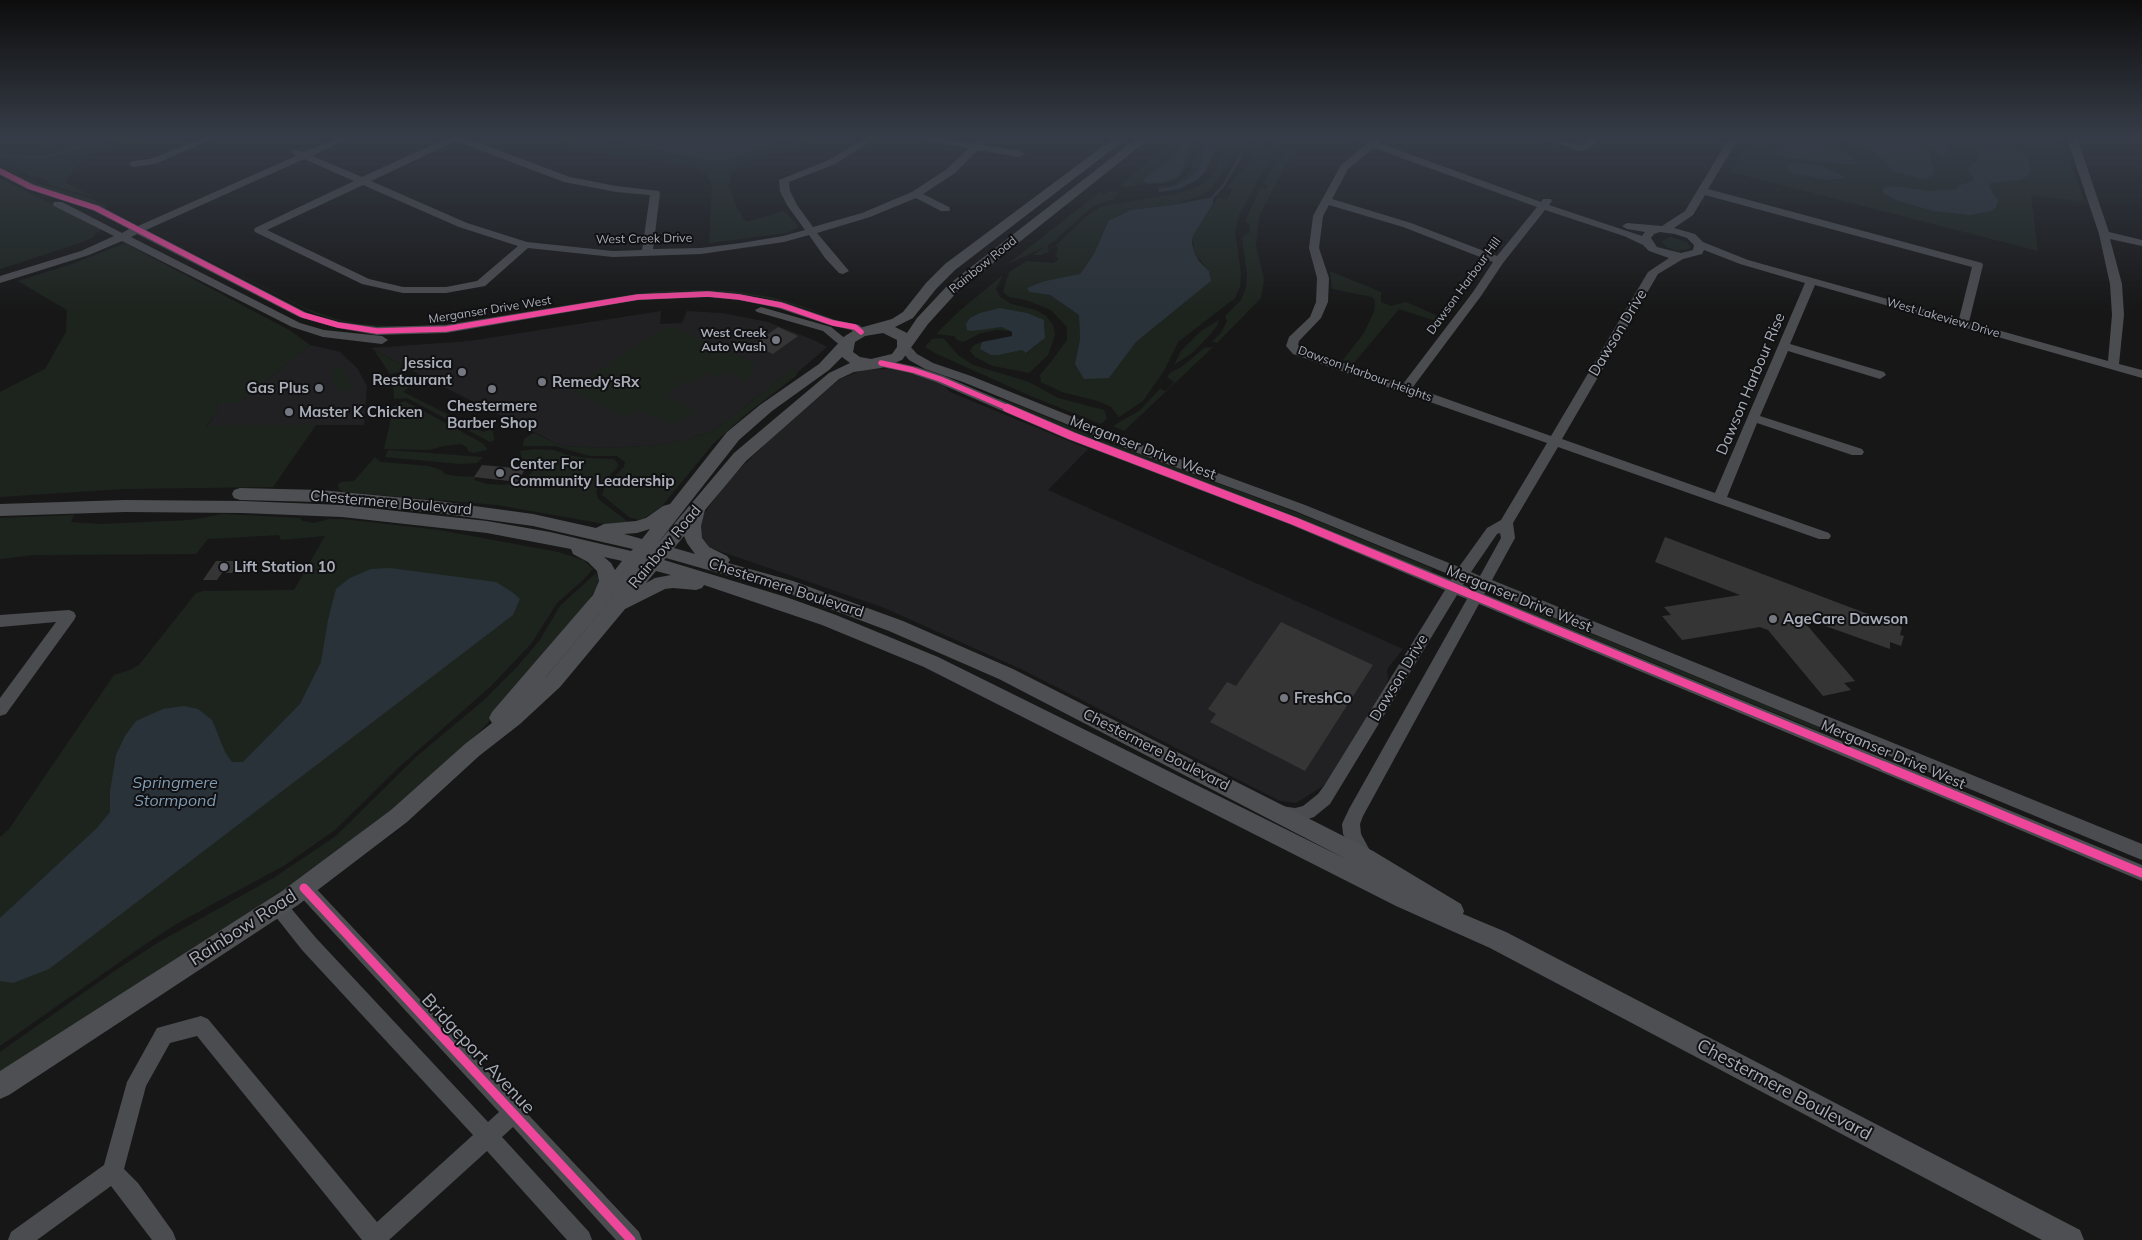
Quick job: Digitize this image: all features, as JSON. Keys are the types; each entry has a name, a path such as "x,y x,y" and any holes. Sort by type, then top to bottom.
{"main road":[{"name":"Rainbow Road","path":"649,554 701,477 725,445 740,429 824,367 850,339 868,330 897,322 908,316 931,286 950,267 1044,196"},
{"name":"Rainbow Road","path":"0,1086 278,906 399,816 472,750 606,605 649,554 698,507 732,465 828,380 845,370 897,357 922,321 953,288 1070,196"},
{"path":"868,330 890,330 904,338 905,347"},
{"path":"846,345 846,352 855,360 876,363"},
{"path":"583,530 611,531 637,527 652,522 666,512 701,477"},
{"name":"Chestermere Boulevard","path":"0,508 49,501 141,495 248,494 320,496 486,512 583,530 649,554 896,626 1006,674 1365,858 1434,898 1498,940"},
{"name":"Chestermere Boulevard","path":"0,508 125,506 288,508 487,527 649,554"},
{"path":"698,507 691,533 693,539 703,550 783,594"},
{"path":"550,538 583,551 605,568 608,581 606,605 673,581 783,594"},
{"name":"Chestermere Boulevard","path":"783,594 829,620 932,662 1404,899 1498,940 2070,1240"}],"street":[{"name":"Merganser Drive West","path":"44,196 296,325 323,333 367,340 405,341 452,338 542,318"},
{"name":"Merganser Drive West","path":"57,196 96,208 303,314 338,325 377,331 446,329 629,307 708,294 762,301 868,330"},
{"path":"0,274 67,254 120,234 207,196"},
{"path":"331,196 259,230 366,282 403,290 446,290 481,284 526,245"},
{"name":"West Creek Drive","path":"392,196 463,226 526,245 579,252 647,253 741,246 810,232 866,215 912,196"},
{"path":"647,253 655,196"},
{"path":"787,196 810,232 828,256 843,271"},
{"path":"920,196 945,209"},
{"name":"Dawson Harbour Heights","path":"1329,196 1318,216 1315,232 1314,248 1323,278 1322,302 1315,318 1294,340 1292,346 1297,351 1824,536"},
{"path":"1525,196 1628,234 1666,254 1681,256"},
{"path":"1650,245 1647,234 1660,230 1689,213 1700,196"},
{"path":"1721,196 1978,265 1962,324"},
{"path":"2091,196 2104,234 2118,299 2113,366"},
{"path":"1327,201 1407,225 1499,261"},
{"path":"1544,203 1629,227 1678,231 1691,236"},
{"name":"Dawson Harbour Hill","path":"1405,389 1478,294 1499,261 1544,203"},
{"path":"1689,213 1691,236 1697,249"},
{"path":"0,280 66,260 120,234"},
{"path":"2104,234 2142,243"},
{"name":"Dawson Drive","path":"1650,245 1654,272"},
{"name":"West Lakeview Drive","path":"1681,256 1697,249 2142,374"},
{"name":"Dawson Drive","path":"1281,814 1295,815 1308,812 1324,799 1458,581 1492,530 1506,523 1654,272 1681,256"},
{"name":"Dawson Harbour Rise","path":"1719,499 1811,281"},
{"name":"Merganser Drive West","path":"680,298 762,310 827,329 846,345"},
{"path":"367,340 377,331"},
{"path":"1785,346 1880,375"},
{"name":"Merganser Drive West","path":"905,347 913,357 929,366 1300,508 1458,581"},
{"name":"Merganser Drive West","path":"876,363 913,370 940,379 1072,436 1294,521 1458,581 2142,852"},
{"path":"1754,418 1857,452"},
{"name":"Dawson Drive","path":"1365,858 1356,845 1352,834 1355,814 1508,538 1506,523"},
{"name":"Merganser Drive West","path":"1480,590 2142,873"},
{"path":"0,621 69,616 0,710"},
{"path":"1407,666 1431,678"},
{"name":"Bridgeport Avenue","path":"304,888 631,1240"},
{"path":"278,906 309,944 581,1240"},
{"path":"19,1240 113,1172 137,1082 164,1036 200,1026 376,1239 513,1113"},
{"path":"113,1172 130,1191 164,1240"}],"shaded area":[{"path":"0,196 35,196 99,228 101,231 92,238 80,243 0,269"},
{"path":"68,196 80,196 91,199 105,205 107,208"},
{"path":"712,196 733,196 737,208 746,222 784,211 798,225 797,228 787,233 709,243"},
{"path":"1095,196 1116,196 1114,199 1093,206 1057,239 1045,247 1008,264"},
{"path":"1162,196 1199,196 1173,205 1130,210 1109,220 1094,254 1080,274 1045,281 1030,292 1050,295 1079,315 1080,339 1075,364 1109,378 1136,342 1211,281 1209,271 1194,252 1193,236 1218,198 1227,200 1229,196 1250,196 1239,215 1235,232 1241,273 1240,287 1235,298 1178,342 1165,369 1143,401 1119,417 1111,407 1098,401 1062,392 1041,382 1040,375 1067,340 1067,327 1051,310 1026,300 1009,297 1003,292 1009,272 1027,261 1053,263 1059,259 1055,256 1058,250 1056,245 1087,216 1100,207"},
{"path":"1257,196 1270,196 1259,216 1256,245 1264,279 1261,298 1217,343 1212,342 1221,333 1227,321 1225,316 1241,300 1246,288 1247,273 1242,237 1250,232 1249,224 1245,222"},
{"path":"1824,196 2031,196 2038,251"},
{"path":"2038,196 2083,196 2085,202"},
{"path":"154,231 307,309 336,319 360,324 402,327 454,324 628,295 662,291 698,290 731,291 771,297 802,306 838,320 801,307 760,297 732,293 679,291 627,296 454,325 402,328 366,326 335,320 313,313"},
{"path":"1670,237 1687,242 1690,247 1689,249 1678,251 1666,247 1662,241"},
{"path":"125,243 291,331 310,345 239,403 217,403 219,409 206,427 227,425 316,425 273,487 123,489 0,497 0,392 45,369 66,332 67,310 18,281 72,264"},
{"path":"1048,246 1049,252 1041,255 1032,255"},
{"path":"1330,271 1381,292 1381,302 1391,306 1406,302 1445,319 1442,323 1399,309 1353,364 1343,360 1364,333 1374,312 1375,301 1372,297 1332,289"},
{"path":"1003,275 996,289 1000,297 1011,304 1036,310 1046,316 1053,325 1055,335 1048,355 1029,373 993,366 975,357 970,351 974,345 982,342 999,355 1022,350 1027,353 1045,338 1044,320 989,328 1002,327 1008,329 1008,331 996,330 981,333 963,342 957,340 954,336 936,334 957,313"},
{"path":"661,311 660,324 682,323 687,311 721,313 768,322 827,347 798,372 792,369 715,430 689,439 659,445 607,448 562,446 424,377 371,348 470,341"},
{"path":"1219,320 1217,326 1192,353 1174,365 1181,351 1201,331"},
{"path":"663,328 675,328 747,359 756,366 747,381 725,371 718,377 705,373 691,384 682,382 665,395 697,411 673,425 641,411 621,416 570,389"},
{"path":"943,338 958,355 973,365 1029,382 1058,398 1104,410 1107,418 1101,424 1033,397 925,347 932,339"},
{"path":"310,345 340,352 357,368 367,386 364,425 227,425 206,428 219,409 217,402 239,403"},
{"path":"1213,347 1124,431 1113,426 1139,411 1160,389 1165,391 1169,388 1174,382 1167,377 1170,373 1183,366 1204,348"},
{"path":"374,350 411,370 390,374"},
{"path":"339,366 350,380 354,392 339,391 331,377 331,373"},
{"path":"792,369 798,372 796,376 745,415 713,444 661,507 643,519 639,520 629,517 602,495 605,486 624,467 625,462 617,456 589,456 555,446 523,446 524,439 534,433 562,446 607,448 659,445 689,439 715,430"},
{"path":"889,369 929,377 942,383 950,392 1088,449 1048,490 1403,649 1387,669 1388,679 1385,688 1325,785 1296,803 1280,801 1021,669 882,607 705,546 698,529 704,514 727,482 778,431 840,379 863,370"},
{"path":"393,383 409,387 403,392 483,432 493,431 494,440 490,442 407,398 394,399"},
{"path":"1000,398 1114,445 1300,514 1433,569 1430,572 1289,514 1112,447 997,400"},
{"path":"405,401 484,444 487,450 473,453 461,444 429,450 384,449 394,406"},
{"path":"534,449 554,450 567,455 586,458 614,459 618,464 617,468 598,487 596,491 598,499 627,521 634,523 610,525 497,505 344,492 339,489 338,485 341,482 354,481 375,457 381,462 428,466 441,470 445,474 475,477 474,480 487,484 504,485 526,479 532,472 536,466 522,459 520,451"},
{"path":"388,450 483,457 477,463 460,464 385,457"},
{"path":"223,514 300,518 302,521 314,523 329,519 342,519 439,530 558,552 583,560 593,569 557,603 531,644 491,686 400,766 335,830 285,865 178,923 0,1046 0,837 9,829 114,675 139,665 196,593 203,591 294,590 325,536 281,540 279,535 208,539 196,554 33,555 0,559 0,518 74,515 71,522 101,524 191,520"},
{"path":"596,573 597,577 599,577 597,587 587,603 484,727 441,770 359,838 315,869 0,1073 0,1052 113,972 159,942 275,877 336,836 416,757 484,700 517,667 540,640 560,606"},
{"path":"1502,597 1884,754 1883,757 1500,600"}],"water":[{"path":"1888,196 1995,196 1998,200 1996,207 1991,211 1970,215 1934,211 1898,201"},
{"path":"1213,197 1213,204 1193,236 1192,243 1199,261 1209,271 1211,281 1136,342 1109,378 1084,379 1075,364 1080,339 1079,315 1050,295 1030,292 1027,288 1045,281 1080,274 1094,254 1109,220 1130,210 1173,205"},
{"path":"1000,308 1027,313 1044,320 1045,338 1026,353 1022,350 991,355 980,349 982,342 1012,336 1012,332 1002,327 972,331 967,330 966,324 970,318 980,313"},
{"name":"Springmere Stormpond","path":"390,568 496,582 520,599 513,615 49,969 13,983 0,981 0,918 97,828 110,812 110,791 116,755 125,736 136,721 163,709 184,706 198,709 212,720 225,752 232,762 243,762 300,704 321,662 328,620 336,589 350,578 371,569"}],"building":[{"name":"West Creek Auto Wash","path":"778,327 798,336 773,354 753,345"},
{"name":"Center For Community Leadership","path":"482,465 525,469 518,482 474,477"},
{"name":"AgeCare Dawson","path":"1665,537 1902,627 1900,635 1904,636 1901,646 1890,642 1890,649 1800,617 1855,681 1844,683 1851,690 1823,696 1768,630 1760,627 1682,640 1662,616 1671,615 1664,607 1740,595 1655,562"},
{"name":"Lift Station 10","path":"216,561 239,561 232,573 222,573 217,580 203,580"},
{"name":"FreshCo","path":"1281,622 1373,665 1305,771 1210,722 1216,714 1208,709 1227,682 1236,686"}],"cycle path":[{"path":"58,196 96,208 303,315 338,325 377,331 446,329 638,297 708,294 739,297 781,305 833,323 855,327 861,332"},
{"path":"881,363 913,370 940,379 1072,436 1294,521 2142,873"},
{"path":"304,888 631,1240"}],"place":[{"name":"West Creek Auto Wash","path":"776,340"},
{"name":"Jessica Restaurant","path":"462,372"},
{"name":"Remedy’sRx","path":"542,382"},
{"name":"Gas Plus","path":"319,388"},
{"name":"Chestermere Barber Shop","path":"492,389"},
{"name":"Master K Chicken","path":"289,412"},
{"name":"Center For Community Leadership","path":"500,473"},
{"name":"Lift Station 10","path":"224,567"},
{"name":"AgeCare Dawson","path":"1773,619"},
{"name":"FreshCo","path":"1284,698"}]}
